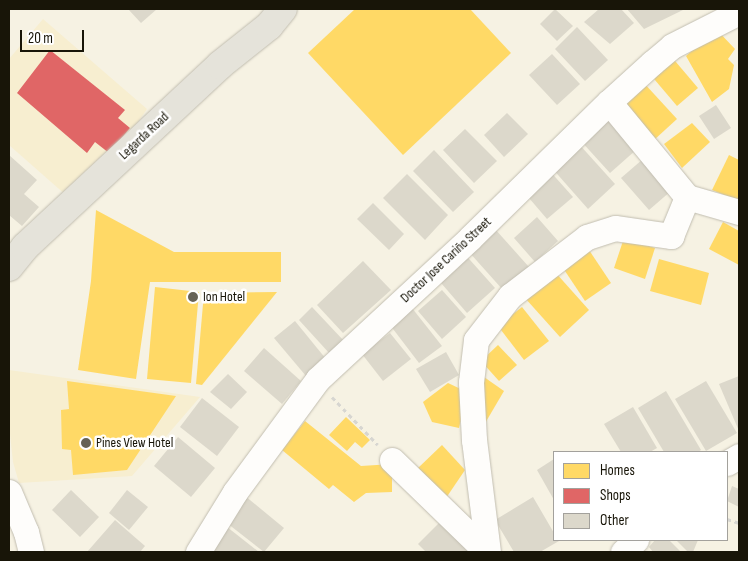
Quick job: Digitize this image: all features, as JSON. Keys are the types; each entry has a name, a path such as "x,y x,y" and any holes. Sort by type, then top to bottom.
{"main road":[{"name":"Legarda Road","path":"9,267 25,246 220,65 269,26 283,9"}],"street":[{"name":"Doctor Jose Cariño Street","path":"198,552 235,492 318,379 470,238 609,102 672,46 739,12"},
{"path":"609,102 687,197 739,212"},
{"path":"487,552 474,440 471,382 476,340 510,296 587,237 615,228 671,236 687,197"},
{"path":"392,460 487,552"},
{"path":"9,492 26,532 31,552"},
{"path":"623,552 635,541"}],"path":[{"path":"318,379 338,404 373,440"}],"shaded area":[{"path":"43,19 147,109 120,148 67,196 9,145 9,59"},
{"name":"Pines View Hotel","path":"9,370 200,397 132,476 19,483 13,462 9,425"}],"building: Homes":[{"path":"355,9 470,9 511,53 403,155 308,53"},
{"path":"716,29 735,49 728,59 734,65 729,89 712,102 686,56"},
{"path":"670,55 698,88 677,106 649,73"},
{"path":"643,82 677,119 654,140 620,104"},
{"path":"692,123 710,142 682,168 664,144"},
{"path":"729,155 739,160 739,201 712,190"},
{"path":"96,210 174,252 281,252 281,282 150,282 136,379 78,370 91,281"},
{"path":"723,222 739,231 739,265 709,249"},
{"path":"624,238 655,248 645,279 614,268"},
{"path":"585,244 611,283 585,301 559,262"},
{"path":"659,259 709,273 701,305 650,291"},
{"path":"555,272 589,310 560,337 525,298"},
{"path":"155,287 199,292 191,383 147,379"},
{"path":"277,292 202,385 196,384 204,293"},
{"path":"522,307 549,341 524,360 498,326"},
{"path":"498,345 517,365 499,381 481,361"},
{"path":"484,377 504,391 484,425 478,399"},
{"name":"Pines View Hotel","path":"67,381 176,396 127,470 73,475 71,450 62,449 61,410 69,409"},
{"path":"448,383 467,392 459,428 432,422 423,402"},
{"path":"346,417 370,440 362,448 355,442 347,451 329,435"},
{"path":"305,421 361,466 392,464 392,492 366,493 354,502 333,485 329,489 282,450"},
{"path":"442,445 465,470 444,501 417,469"}],"building: Shops":[{"path":"50,50 125,110 118,118 130,128 109,153 95,142 87,153 17,93"}],"building: Other":[{"path":"128,9 157,9 141,23"},
{"path":"555,9 573,26 557,41 540,24"},
{"path":"599,9 621,9 634,23 610,44 584,22"},
{"path":"627,9 685,9 644,29"},
{"path":"577,27 608,60 585,81 555,49"},
{"path":"552,54 580,84 557,105 529,75"},
{"path":"716,105 731,128 714,139 699,116"},
{"path":"507,113 528,134 504,157 484,135"},
{"path":"607,117 636,150 610,173 580,140"},
{"path":"465,129 497,161 474,183 443,150"},
{"path":"578,143 615,184 588,209 551,167"},
{"path":"434,150 474,192 453,212 413,171"},
{"path":"9,155 37,180 24,194 39,207 22,226 9,215"},
{"path":"643,159 671,191 649,210 621,178"},
{"path":"548,169 573,197 547,219 523,191"},
{"path":"407,174 448,215 425,240 383,198"},
{"path":"373,203 404,234 389,250 357,219"},
{"path":"537,217 558,241 535,262 514,238"},
{"path":"495,229 529,267 503,290 469,252"},
{"path":"462,251 495,288 467,313 435,276"},
{"path":"363,261 391,290 343,333 317,305"},
{"path":"442,290 466,317 442,339 418,311"},
{"path":"312,307 344,341 330,354 299,320"},
{"path":"412,308 442,346 419,363 390,325"},
{"path":"295,321 326,359 306,376 274,338"},
{"path":"390,333 411,359 383,381 362,354"},
{"path":"264,348 301,381 282,404 244,371"},
{"path":"446,352 459,375 430,392 416,369"},
{"path":"228,374 247,392 231,409 210,392"},
{"path":"739,376 739,431 719,384"},
{"path":"706,381 737,433 706,451 675,399"},
{"path":"666,391 701,450 663,451 638,408"},
{"path":"202,398 239,427 217,456 180,427"},
{"path":"633,407 657,448 652,451 620,451 604,424"},
{"path":"178,437 215,468 191,497 154,466"},
{"path":"553,460 553,498 537,470"},
{"path":"732,486 739,489 739,507 728,502"},
{"path":"71,490 99,517 80,537 52,510"},
{"path":"127,490 148,507 129,530 109,513"},
{"path":"244,495 284,528 264,552 223,520"},
{"path":"533,497 553,531 553,541 559,541 540,552 514,552 495,520"},
{"path":"444,518 470,552 426,552 418,544"},
{"path":"115,520 145,546 140,552 87,552"},
{"path":"222,523 259,552 214,552 205,545"},
{"path":"654,541 670,541 681,552 653,552 649,547"},
{"path":"677,541 698,541 693,552 688,552"}],"place":[{"name":"Ion Hotel","path":"193,297"},
{"name":"Pines View Hotel","path":"86,443"}]}
